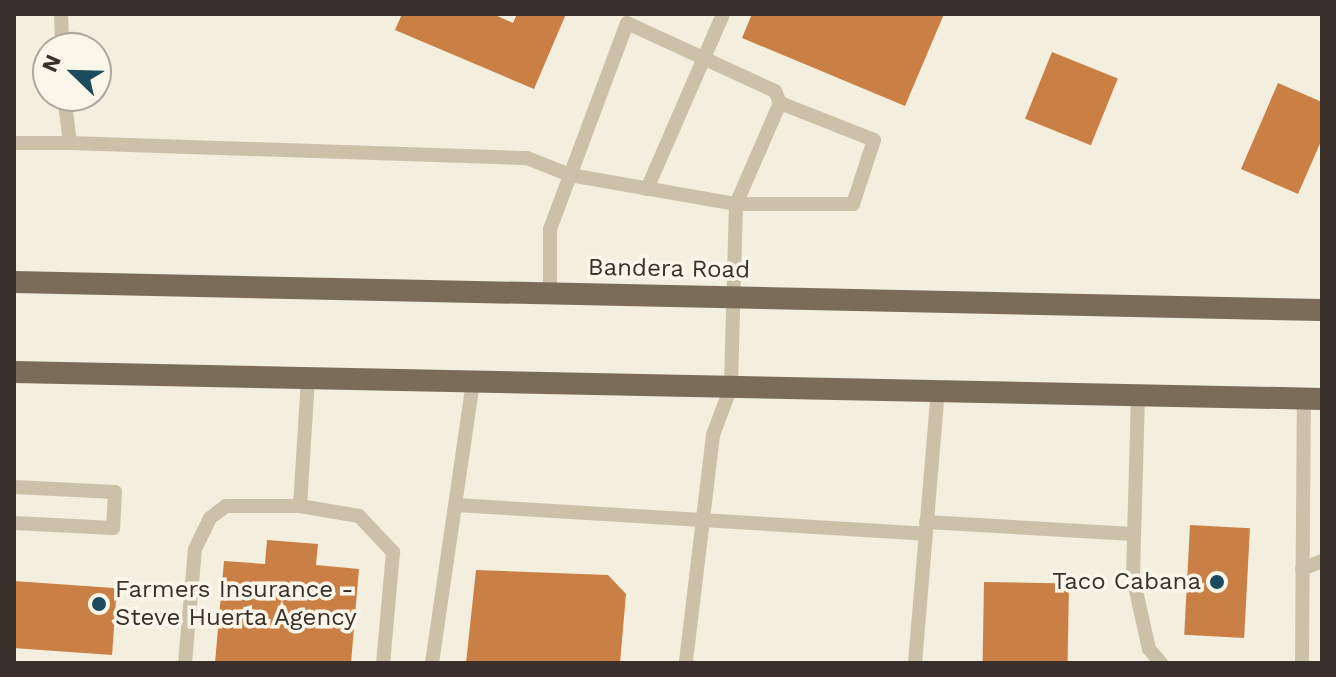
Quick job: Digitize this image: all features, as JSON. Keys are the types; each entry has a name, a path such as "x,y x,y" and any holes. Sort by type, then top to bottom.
{"main road":[{"name":"Bandera Road","path":"14,282 1322,310"},
{"path":"14,372 1313,399"}],"lane":[{"path":"647,189 723,14"},
{"path":"14,143 527,158 570,175 736,204 853,204 874,140 780,103 764,85 629,19 570,175 550,229 550,293"},
{"path":"686,663 700,519 713,435 731,387 736,204 780,103"},
{"path":"66,112 70,143"},
{"path":"300,506 308,378"},
{"path":"432,663 473,382"},
{"path":"915,663 938,391"},
{"path":"1138,395 1133,577 1149,649 1161,663"},
{"path":"1302,663 1302,569 1313,399"},
{"path":"14,487 115,492 113,528 14,523"},
{"path":"456,505 700,519 1133,534"},
{"path":"185,663 195,549 210,518 226,506 300,506 359,516 393,552 383,663"},
{"path":"1302,569 1322,561"}],"building":[{"path":"402,14 493,14 513,23 517,14 566,14 534,89 395,30"},
{"path":"752,14 944,14 905,106 742,38"},
{"path":"1052,52 1118,79 1091,145 1025,119"},
{"path":"1278,83 1322,102 1322,139 1298,194 1241,169"},
{"name":"Taco Cabana","path":"1190,525 1250,528 1244,638 1184,635"},
{"path":"267,540 318,544 316,565 359,569 351,663 215,663 224,561 265,564"},
{"path":"476,570 608,575 626,594 620,663 466,663"},
{"path":"14,581 117,588 112,655 14,648"},
{"path":"984,582 1069,583 1068,663 983,663"}],"place":[{"name":"Taco Cabana","path":"1217,582"},
{"name":"Farmers Insurance - Steve Huerta Agency","path":"99,604"}]}
